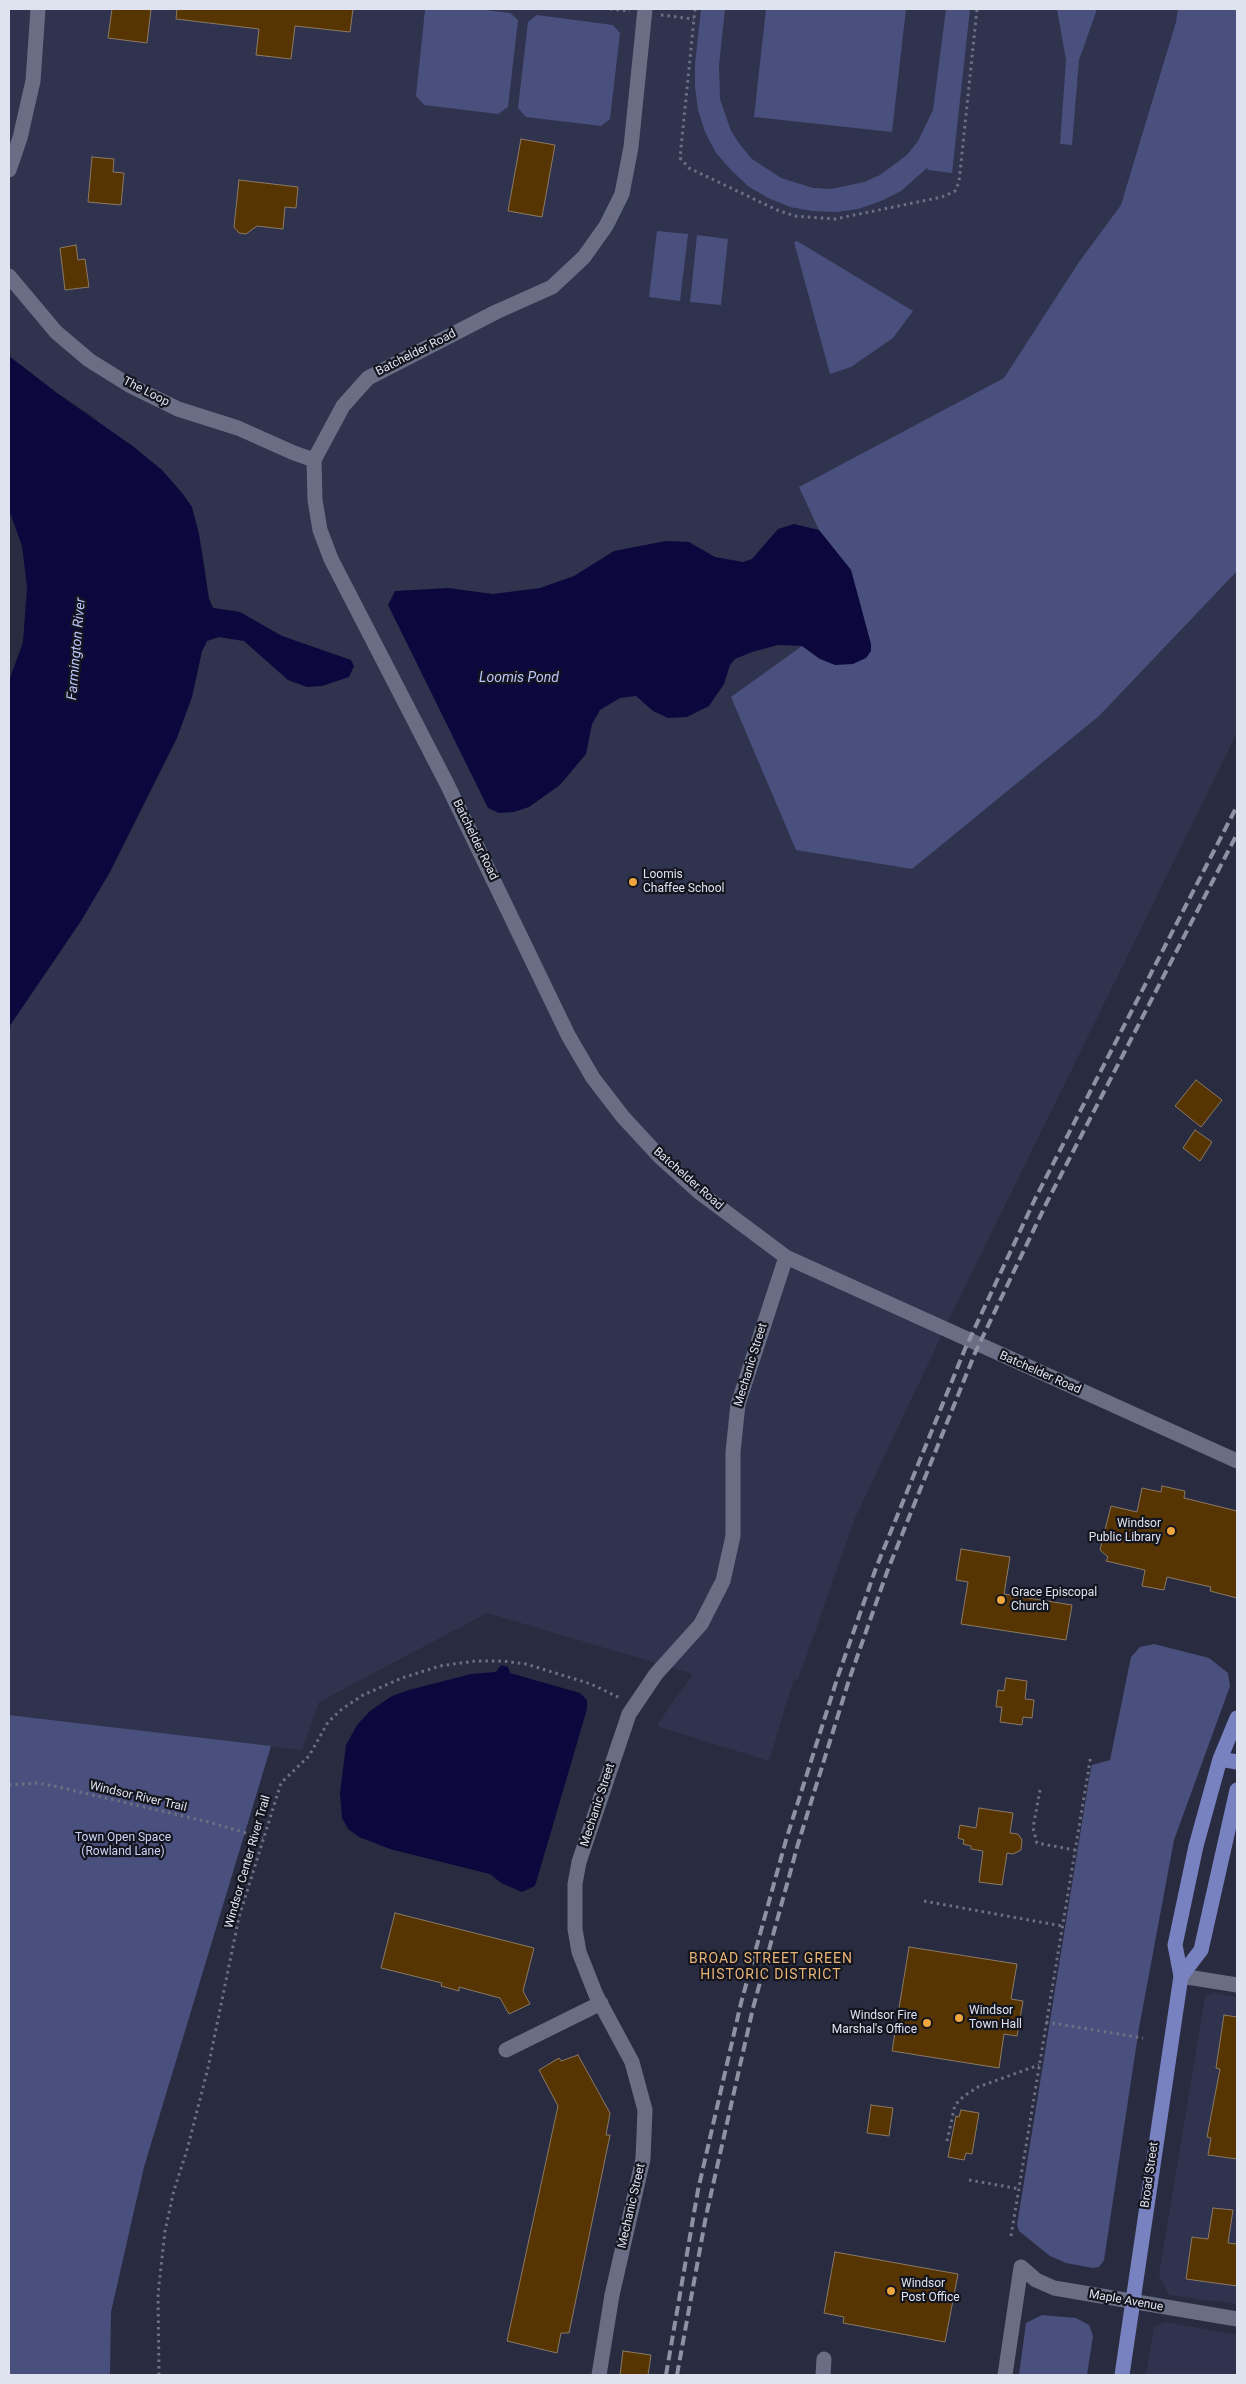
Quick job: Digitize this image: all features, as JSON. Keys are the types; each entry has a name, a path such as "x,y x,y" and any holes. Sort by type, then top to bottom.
{"main road":[{"name":"Broad Street","path":"1122,2375 1181,1976 1175,1945 1196,1846 1220,1759 1237,1718"},
{"path":"1220,1759 1237,1762"},
{"name":"Broad Street","path":"1181,1976 1201,1950 1237,1790"}],"street":[{"path":"9,170 20,138 33,81 38,9"},
{"name":"Batchelder Road","path":"645,9 631,147 622,194 606,226 584,257 552,287 496,312 368,378 343,406 314,460 320,530 331,559 447,784 568,1035 593,1078 623,1117 660,1157 699,1192 786,1257 1237,1461"},
{"name":"The Loop","path":"9,276 56,332 89,360 129,385 178,409 238,428 314,460"},
{"name":"Mechanic Street","path":"599,2375 612,2295 641,2167 646,2125 638,2077 601,2003 579,1952 575,1929 575,1884 579,1862 616,1749 634,1705 656,1674 701,1624 723,1581 733,1536 733,1452 738,1404 786,1257"},
{"path":"1181,1976 1237,1985"},
{"path":"506,2050 601,2003"},
{"name":"Maple Avenue","path":"1005,2375 1021,2267 1047,2286 1237,2319"},
{"path":"822,2375 824,2359"}],"path":[{"path":"695,9 680,158 689,168 777,210 795,216 835,219 942,196 955,191 959,182 977,9"},
{"name":"Windsor Center River Trail","path":"159,2375 158,2294 165,2231 174,2190 187,2150 208,2068 239,1917 262,1838 281,1783 309,1756 328,1722 363,1695 415,1673 459,1663 503,1661 526,1664 591,1684 634,1705"},
{"path":"1011,2236 1091,1755"},
{"name":"Windsor River Trail","path":"9,1785 37,1783 209,1822 262,1838"},
{"path":"1040,1790 1033,1828 1037,1843 1075,1850"},
{"path":"924,1901 1062,1926"},
{"path":"1046,2022 1143,2038"},
{"path":"947,2141 955,2105 964,2096 978,2087 1040,2065"},
{"path":"969,2180 1020,2189"}],"shaded area":[{"name":"Loomis Chaffee School","path":"9,9 1237,9 1237,733 956,1305 855,1518 798,1680 794,1679 769,1761 656,1726 693,1674 487,1613 319,1702 302,1750 9,1715 9,1027 81,921 110,872 177,738 194,686 202,651 207,641 219,637 244,641 293,683 322,686 336,680 350,660 282,636 234,610 214,608 209,599 203,552 93,416 57,393 9,356"},
{"path":"1213,1993 1237,1997 1237,2304 1169,2295 1159,2275 1205,1997"},
{"path":"1165,2322 1237,2335 1237,2375 1146,2375 1154,2327"}],"green space":[{"path":"478,9 510,13 518,20 508,107 498,114 424,105 416,96 425,10"},
{"path":"701,9 725,9 719,65 720,99 731,131 741,146 752,159 781,178 813,188 831,189 864,182 880,175 907,155 918,141 933,110 946,9 970,9 952,173 928,170 927,168 901,191 881,201 858,209 836,212 812,211 790,207 768,198 748,186 716,153 705,132 698,110 695,64"},
{"path":"766,9 906,9 892,132 754,117"},
{"path":"1057,9 1097,9 1079,60 1072,145 1060,144 1066,60"},
{"path":"1178,9 1237,9 1237,571 1099,716 912,869 796,850 731,697 802,646 820,659 864,619 851,570 819,530 799,487 1004,378 1079,262 1121,205 1176,22"},
{"path":"537,15 613,25 620,33 610,119 601,126 526,117 518,108 528,22"},
{"path":"657,231 688,234 680,301 649,297"},
{"path":"697,235 728,239 721,305 690,302"},
{"path":"797,241 913,311 893,338 851,367 830,374 794,242"},
{"path":"1154,1644 1209,1658 1228,1673 1230,1686 1174,1840 1139,2028 1104,2260 1099,2267 1093,2268 1066,2263 1050,2256 1019,2231 1017,2225 1090,1773 1092,1765 1110,1760 1131,1657 1140,1647"},
{"name":"Town Open Space (Rowland Lane)","path":"9,1715 271,1746 144,2167 111,2312 110,2375 9,2375"},
{"path":"1042,2315 1076,2318 1089,2325 1093,2336 1087,2375 1019,2375 1026,2323"}],"water":[{"name":"Farmington River","path":"9,356 57,393 134,447 162,470 183,494 192,507 199,534 209,599 213,608 240,612 282,636 351,660 354,666 349,677 322,686 307,687 288,680 244,641 219,637 207,641 202,651 192,697 177,738 110,872 81,921 9,1027 9,681 23,642 27,587 22,546 9,510"},
{"name":"Loomis Pond","path":"794,524 819,530 851,570 871,644 871,651 866,658 853,664 835,665 820,659 802,646 778,645 752,652 735,659 730,665 724,684 709,706 687,717 668,718 653,711 636,696 620,698 600,710 592,724 586,754 560,785 529,807 514,812 499,813 488,808 388,605 395,591 448,588 493,594 540,588 574,576 614,551 666,541 689,542 715,557 743,562 752,559 778,529"},
{"path":"501,1665 508,1667 510,1673 580,1693 587,1700 587,1709 535,1886 522,1892 501,1883 490,1874 390,1849 359,1837 348,1829 342,1818 340,1793 346,1745 357,1725 370,1711 392,1696 409,1690 471,1674 496,1672"}],"building":[{"path":"112,9 151,9 147,43 108,38"},
{"path":"177,9 353,9 350,32 295,26 291,59 256,55 259,29 176,19"},
{"path":"521,139 555,145 542,217 508,211"},
{"path":"92,157 114,159 113,172 124,173 121,205 88,202"},
{"path":"239,180 298,187 296,208 285,207 283,229 257,226 246,234 239,233 234,227"},
{"path":"76,245 78,260 85,259 89,287 65,290 60,248"},
{"path":"1196,1080 1222,1100 1201,1127 1175,1106"},
{"path":"1195,1130 1212,1142 1200,1161 1183,1148"},
{"name":"Windsor Public Library","path":"1162,1486 1185,1491 1184,1498 1237,1511 1237,1598 1210,1591 1211,1587 1167,1577 1164,1590 1142,1586 1145,1570 1106,1561 1108,1557 1100,1550 1111,1506 1137,1512 1142,1488 1161,1492"},
{"name":"Grace Episcopal Church","path":"961,1549 1010,1557 1004,1594 1072,1605 1066,1640 961,1624 968,1582 956,1580"},
{"path":"1006,1678 1027,1681 1025,1699 1034,1700 1032,1718 1023,1717 1022,1725 1000,1722 1002,1707 996,1707 998,1690 1004,1691"},
{"path":"979,1808 1013,1813 1010,1833 1018,1834 1022,1840 1021,1850 1013,1854 1007,1853 1002,1885 979,1882 983,1851 971,1849 971,1846 963,1844 964,1840 958,1838 960,1825 976,1828"},
{"path":"395,1913 534,1948 523,1991 530,2004 509,2014 500,1998 459,1987 459,1991 441,1986 442,1983 381,1968"},
{"name":"Windsor Town Hall","path":"909,1947 1017,1964 1011,1999 1023,2001 1017,2036 1004,2034 999,2068 892,2051"},
{"path":"1224,2015 1237,2017 1237,2159 1208,2155 1211,2138 1207,2137 1220,2069 1216,2068"},
{"path":"578,2055 610,2113 606,2135 610,2135 569,2333 561,2333 557,2353 507,2341 558,2106 539,2070 559,2058 561,2061"},
{"path":"871,2105 893,2108 889,2136 867,2133"},
{"path":"961,2110 979,2113 972,2154 966,2153 964,2160 948,2157 956,2116 959,2117"},
{"path":"1213,2208 1233,2210 1228,2243 1237,2244 1237,2286 1186,2279 1192,2237 1208,2239"},
{"name":"Windsor Post Office","path":"835,2252 958,2274 945,2342 843,2323 844,2317 824,2313"},
{"path":"623,2351 651,2355 648,2375 620,2375"}],"railway":[{"path":"666,2375 698,2190 741,2003 786,1840 838,1676 876,1568 965,1349 1035,1199 1237,806"},
{"path":"677,2375 706,2216 753,2008 798,1844 849,1680 887,1572 975,1353 1046,1204 1237,834"}],"place":[{"name":"Loomis Chaffee School","path":"633,882"},
{"name":"Windsor Public Library","path":"1171,1531"},
{"name":"Grace Episcopal Church","path":"1001,1600"},
{"name":"Windsor Town Hall","path":"959,2018"},
{"name":"Windsor Fire Marshal's Office","path":"927,2023"},
{"name":"Windsor Post Office","path":"891,2291"}],"district":[{"name":"BROAD STREET GREEN HISTORIC DISTRICT","path":"771,1968"}]}
